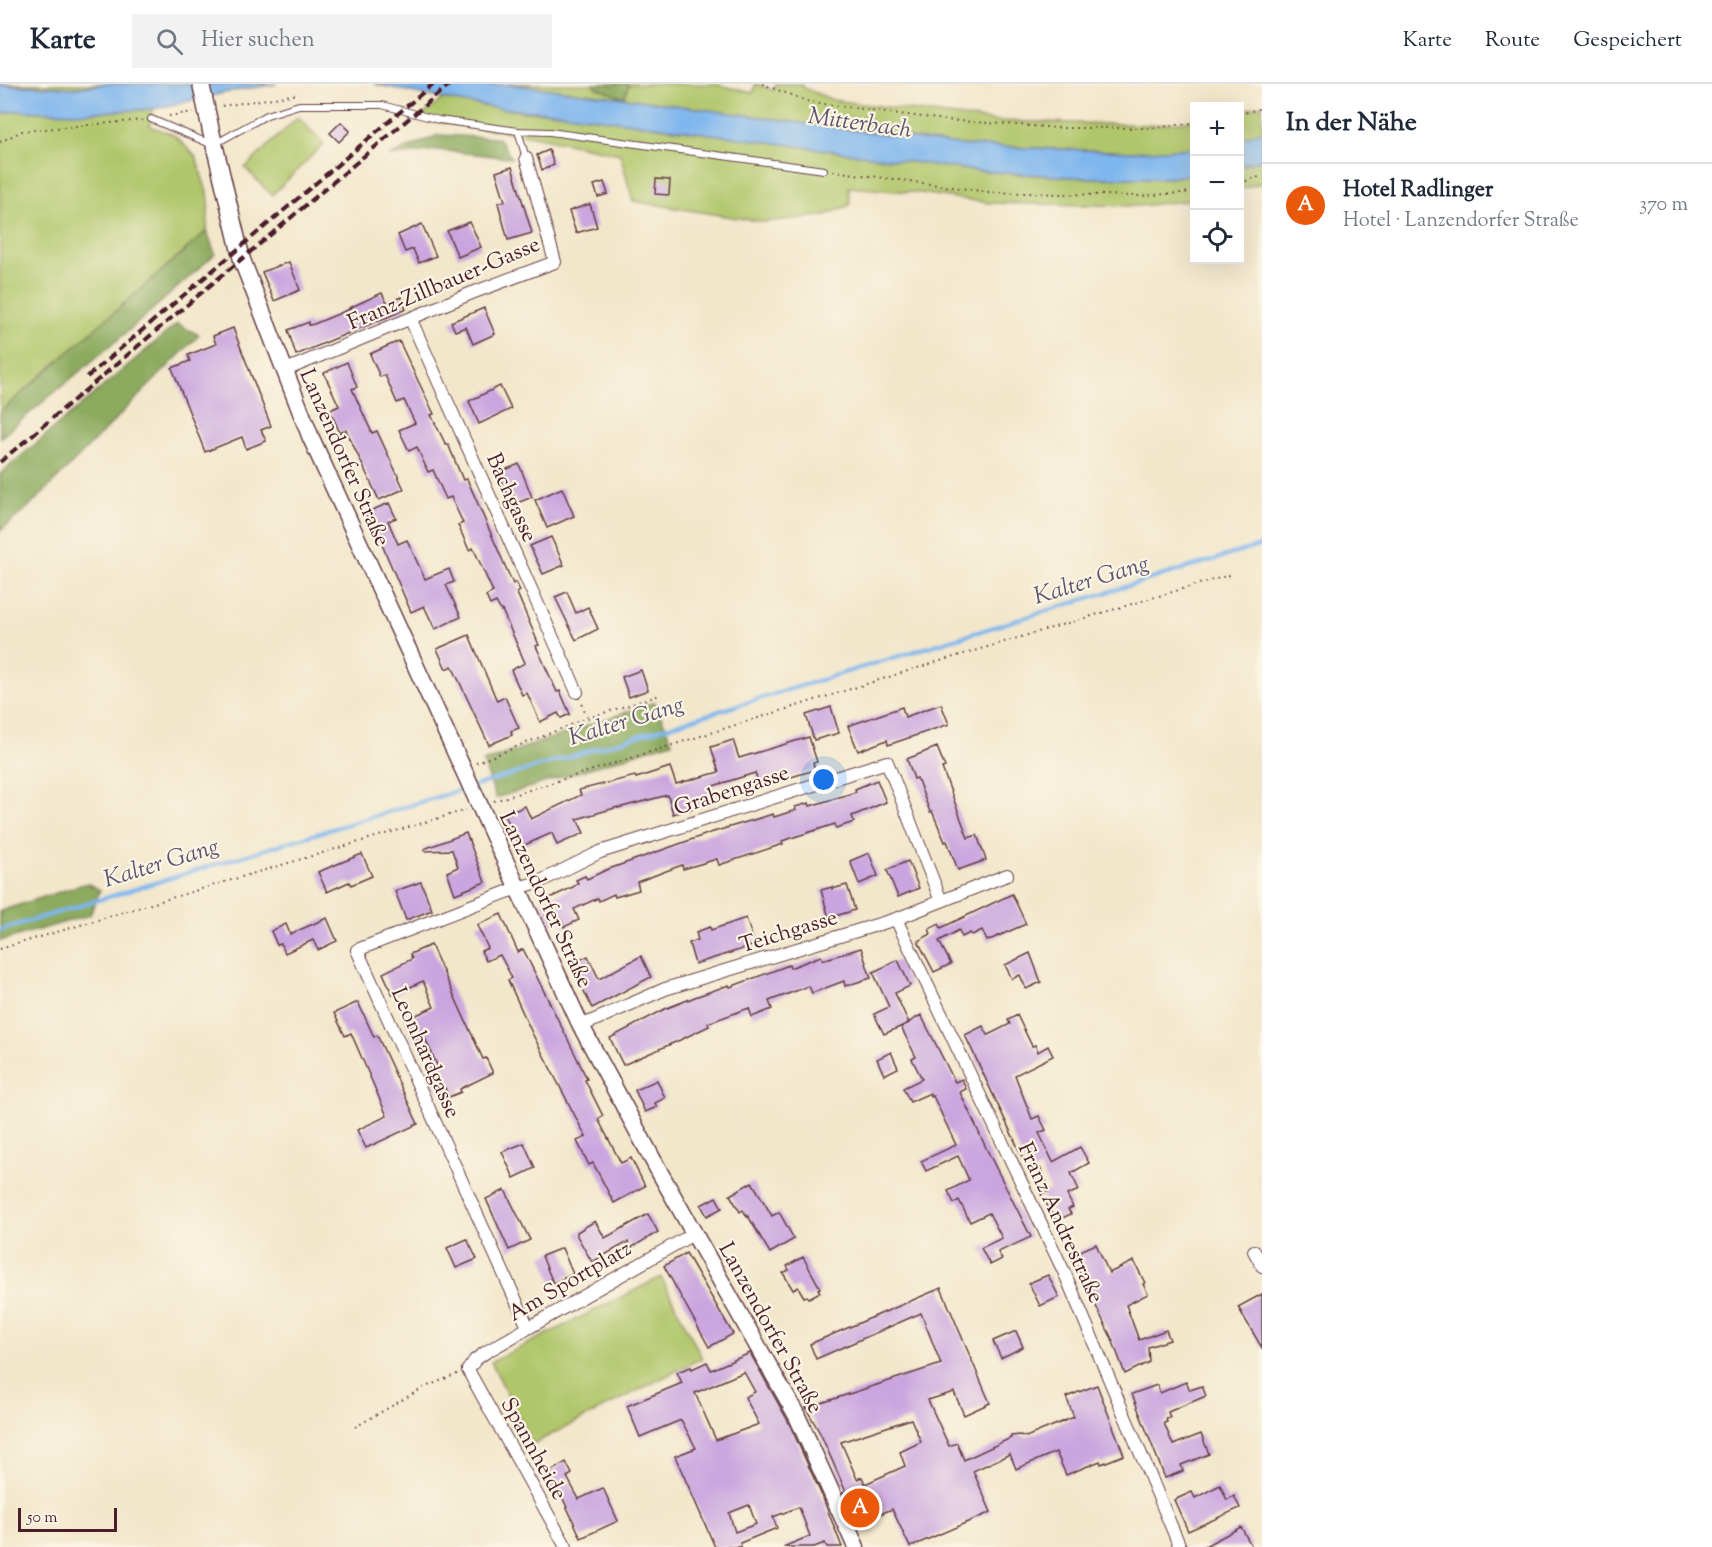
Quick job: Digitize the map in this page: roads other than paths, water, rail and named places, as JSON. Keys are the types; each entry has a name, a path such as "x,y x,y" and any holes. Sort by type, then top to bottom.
{"street":[{"name":"Lanzendorfer Straße","path":"201,84 238,249 311,438 581,1026 660,1173 797,1416 856,1547"},
{"name":"Franz-Zillbauer-Gasse","path":"284,371 472,293 555,262 526,158"},
{"name":"Bachgasse","path":"411,320 577,692"},
{"name":"Grabengasse","path":"517,888 539,882 600,852 887,762 941,901"},
{"name":"Teichgasse","path":"581,1026 665,989 896,919 1007,876"},
{"name":"Leonhardgasse","path":"517,888 357,950 528,1327"},
{"name":"Franz Andrestraße","path":"896,919 1065,1274 1180,1547"},
{"name":"Am Sportplatz","path":"468,1370 475,1360 486,1352 695,1233"},
{"path":"1254,1251 1262,1266"},
{"name":"Spannheide","path":"468,1370 566,1547"}],"lane":[{"path":"151,119 212,138 267,115 299,105 382,105 439,120 518,131 550,132 824,170"},
{"path":"518,131 526,158"}],"water":[{"path":"105,84 277,84 233,91 153,109 83,113 15,111 0,114 0,85 76,88"},
{"path":"374,84 516,85 958,145 1133,152 1190,148 1190,175 1169,178 1087,178 977,171 553,112 508,109"},
{"path":"1262,131 1262,159 1244,165 1244,138"}],"waterway":[{"name":"Kalter Gang","path":"474,786 1262,545"},
{"name":"Kalter Gang","path":"0,930 467,788"}],"railway":[{"path":"87,377 433,84"},
{"path":"0,462 450,84"}],"place":[{"name":"Hotel Radlinger","path":"860,1508"}],"water label":[{"name":"Mitterbach","path":"860,122"}]}
